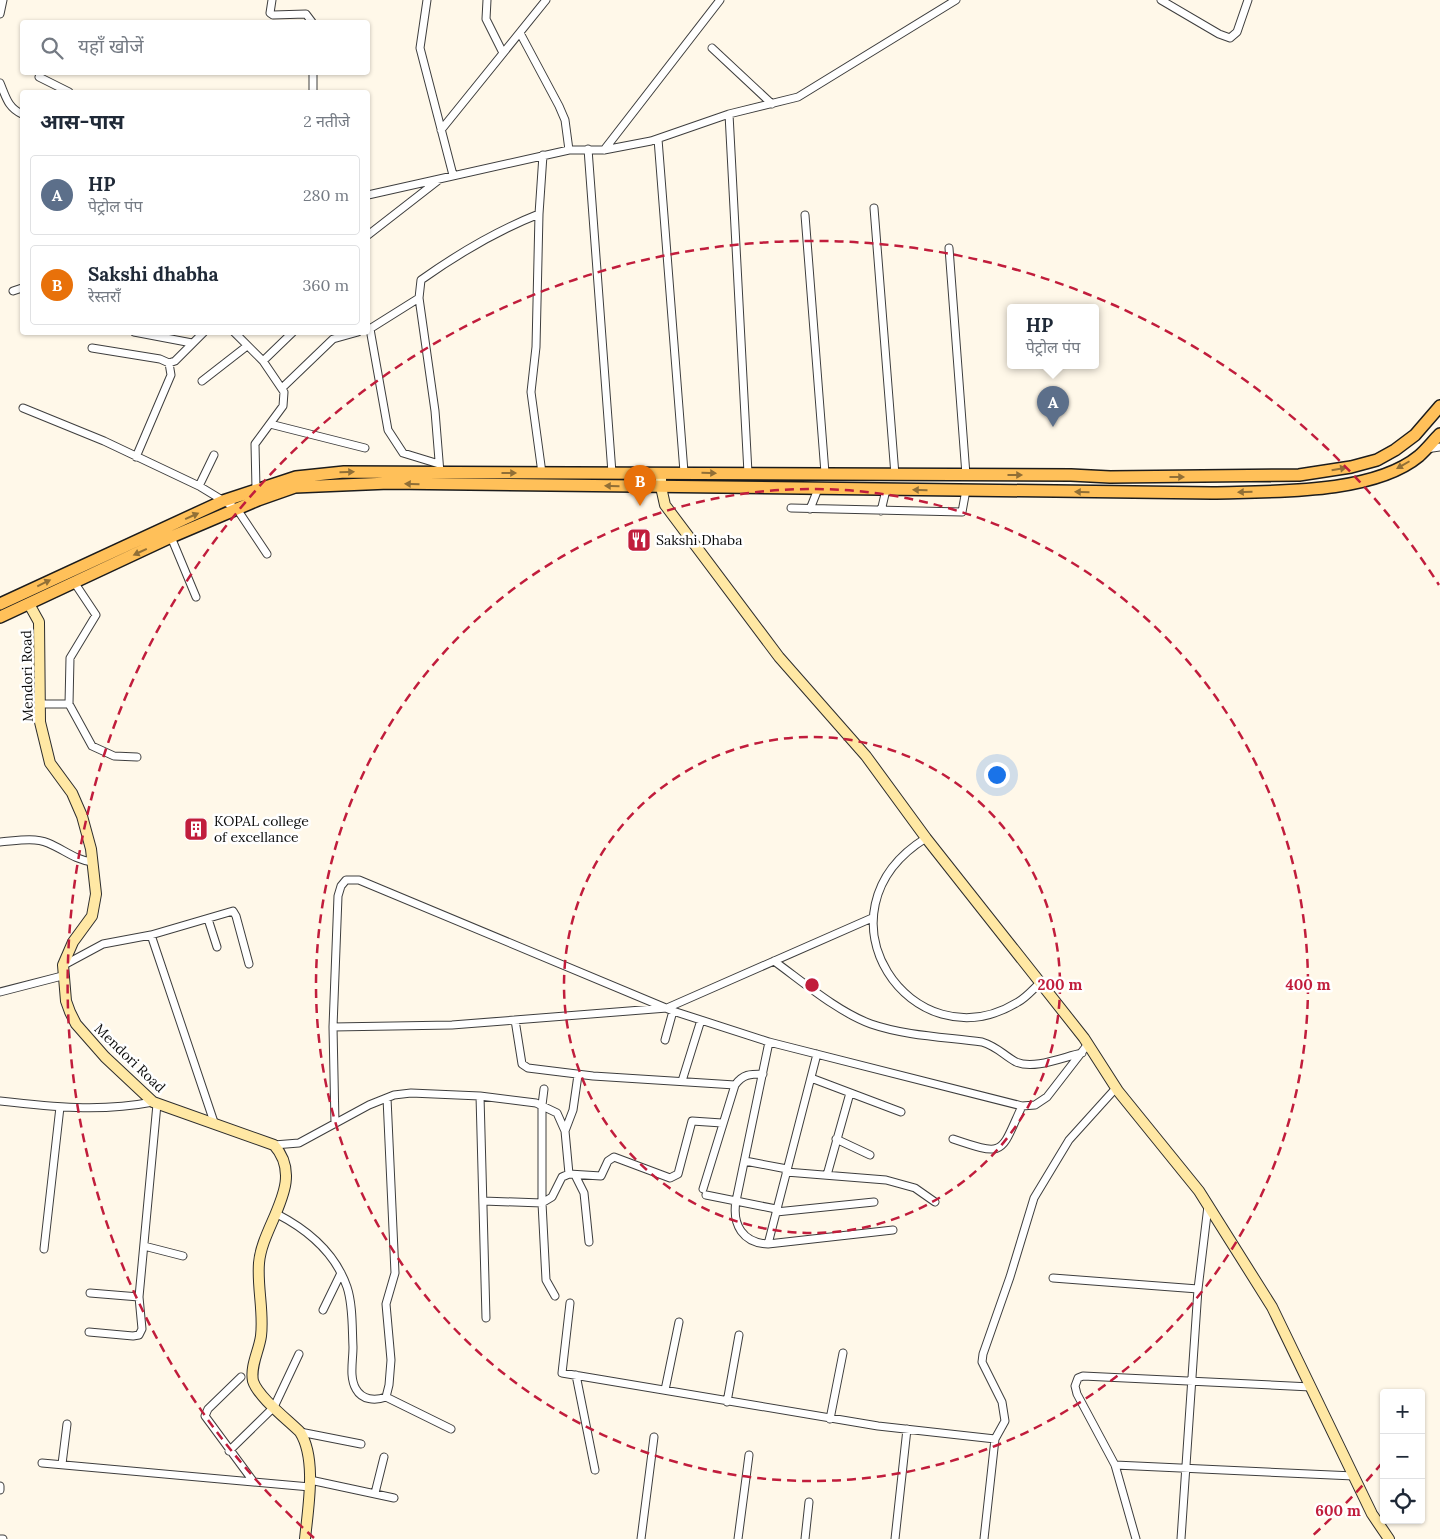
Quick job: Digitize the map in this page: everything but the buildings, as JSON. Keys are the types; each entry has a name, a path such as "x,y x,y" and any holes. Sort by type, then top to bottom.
{"main road":[{"path":"0,604 223,501 296,477 344,472 440,469 542,473 684,472 869,475 1071,475 1110,478 1299,475 1377,460 1415,435 1440,406"},
{"path":"0,617 237,509 295,487 307,485 389,483 1212,493 1298,490 1326,488 1376,477 1397,469 1418,456 1440,434"},
{"path":"869,475 869,490"}],"street":[{"path":"0,14 3,0"},
{"path":"272,0 270,13 273,15 306,14 310,20"},
{"path":"426,0 420,48 453,174"},
{"path":"487,0 486,19 503,53"},
{"path":"441,130 546,0"},
{"path":"604,150 720,0"},
{"path":"370,195 453,174 543,155 569,150 604,150 658,139 729,114 798,96 956,0"},
{"path":"1161,0 1219,34 1230,38 1237,32 1248,0"},
{"path":"520,33 565,120 569,150"},
{"path":"712,48 772,104"},
{"path":"313,75 313,90"},
{"path":"39,78 65,90"},
{"path":"0,83 9,105 14,111 20,113"},
{"path":"729,114 748,474"},
{"path":"658,139 684,472"},
{"path":"588,149 612,473"},
{"path":"542,473 531,392 536,347 539,214 543,155"},
{"path":"370,233 443,177"},
{"path":"874,208 895,475"},
{"path":"370,335 388,430 403,453 440,469 435,411 419,298 422,280 452,258 502,229 539,214"},
{"path":"806,215 825,473"},
{"path":"950,248 966,475"},
{"path":"13,292 20,289"},
{"path":"370,329 419,298"},
{"path":"150,335 192,343"},
{"path":"92,348 160,358 169,363 175,361 201,335"},
{"path":"237,335 263,361 282,388 283,406 256,444 256,489"},
{"path":"263,361 290,335"},
{"path":"282,388 333,336"},
{"path":"202,381 248,346"},
{"path":"136,457 171,376 169,363"},
{"path":"23,408 104,441 199,486 237,509 267,554"},
{"path":"270,424 365,448"},
{"path":"1425,449 1440,447"},
{"path":"199,486 214,454"},
{"path":"660,473 660,486 665,505 779,657 866,756 926,838 1041,982 1116,1088 1208,1205 1272,1307 1372,1514 1389,1539"},
{"path":"810,509 818,489"},
{"path":"881,511 886,490"},
{"path":"791,508 962,512 966,490"},
{"path":"172,537 196,597"},
{"path":"74,582 96,615 70,658 70,704 92,746 114,756 137,757"},
{"name":"Mendori Road","path":"29,604 39,622 38,704 40,722 50,763 72,793 82,816 92,862 96,894 95,909 87,924 73,942 63,970 66,1002 76,1024 105,1057 155,1103 274,1145"},
{"path":"38,704 70,704"},
{"path":"926,838 909,849 887,874 876,899 872,918 876,948 888,975 908,997 933,1011 962,1017 992,1014 1019,1002 1041,982"},
{"path":"0,842 43,842 77,860 92,862"},
{"path":"335,1124 333,1027 338,896 341,886 346,880 359,880 670,1009 701,1020 769,1042 1022,1106 1035,1105 1047,1097 1087,1049"},
{"path":"0,992 63,970 103,944 151,935 229,912 235,912 249,964"},
{"path":"333,1027 452,1024 670,1009 872,918"},
{"path":"208,919 217,947"},
{"path":"151,935 215,1125"},
{"path":"774,961 847,1012 869,1023 887,1029 982,1042 993,1046 1013,1060 1030,1065 1087,1049"},
{"path":"666,1040 670,1009"},
{"path":"515,1020 524,1067 578,1075 734,1085"},
{"path":"682,1082 701,1020"},
{"path":"769,1042 736,1201 734,1217 738,1227 753,1241 768,1244 893,1230"},
{"path":"768,1244 817,1054"},
{"path":"763,1074 747,1074 734,1085 722,1123 705,1192 776,1211 874,1202"},
{"path":"565,1130 573,1110 578,1075"},
{"path":"811,1078 901,1112"},
{"path":"984,1539 995,1439 1005,1421 1002,1402 982,1362 1034,1198 1069,1140 1116,1088"},
{"path":"544,1089 542,1105 542,1203 546,1280 555,1296"},
{"path":"274,1145 299,1143 387,1098 411,1093 480,1096 542,1105 557,1114 565,1130 572,1175 584,1193 588,1242"},
{"path":"827,1176 850,1093"},
{"path":"480,1096 486,1318"},
{"path":"386,1396 391,1360 386,1304 396,1273 387,1098"},
{"path":"0,1102 60,1107 112,1108 155,1103 144,1246 138,1297 142,1330 139,1335 89,1332"},
{"path":"953,1139 988,1151 1000,1148 1006,1142 1022,1106"},
{"path":"44,1249 60,1107"},
{"path":"483,1201 542,1203 552,1197 562,1177 572,1175 601,1176 608,1161 614,1157 674,1178 678,1174 692,1121 722,1123"},
{"path":"836,1139 870,1154"},
{"path":"274,1145 281,1153 286,1171 282,1200 267,1235 259,1261 261,1336 253,1369 254,1382 260,1393 300,1432 304,1439 310,1483 305,1539"},
{"path":"745,1161 787,1171 827,1176 864,1177 906,1184 935,1202"},
{"path":"1181,1539 1198,1288 1208,1205"},
{"path":"277,1214 297,1224 315,1238 329,1254 341,1273 348,1288 351,1307 352,1375 355,1387 360,1395 368,1399 379,1399 386,1396"},
{"path":"144,1246 182,1256"},
{"path":"324,1310 341,1273"},
{"path":"1053,1278 1198,1288"},
{"path":"90,1293 138,1297"},
{"path":"570,1303 562,1373 830,1418 995,1439"},
{"path":"665,1390 679,1322"},
{"path":"727,1402 739,1334"},
{"path":"830,1418 842,1353"},
{"path":"229,1451 274,1407 299,1354"},
{"path":"576,1375 595,1470"},
{"path":"1136,1539 1114,1465 1077,1394 1075,1386 1078,1378 1083,1376 1311,1387"},
{"path":"241,1377 208,1408 205,1416 253,1481"},
{"path":"386,1396 451,1430"},
{"path":"62,1464 66,1424"},
{"path":"895,1539 907,1429"},
{"path":"300,1432 362,1444"},
{"path":"641,1539 654,1437"},
{"path":"738,1539 749,1455"},
{"path":"375,1493 384,1457"},
{"path":"42,1463 253,1481 310,1483 375,1493 394,1498"},
{"path":"1114,1465 1354,1476"},
{"path":"805,1539 809,1502"}],"place":[{"name":"HP","path":"1053,427"},
{"name":"Sakshi dhabha","path":"640,506"},
{"name":"Sakshi Dhaba","path":"639,540"},
{"name":"KOPAL college of excellance","path":"196,829"}]}
